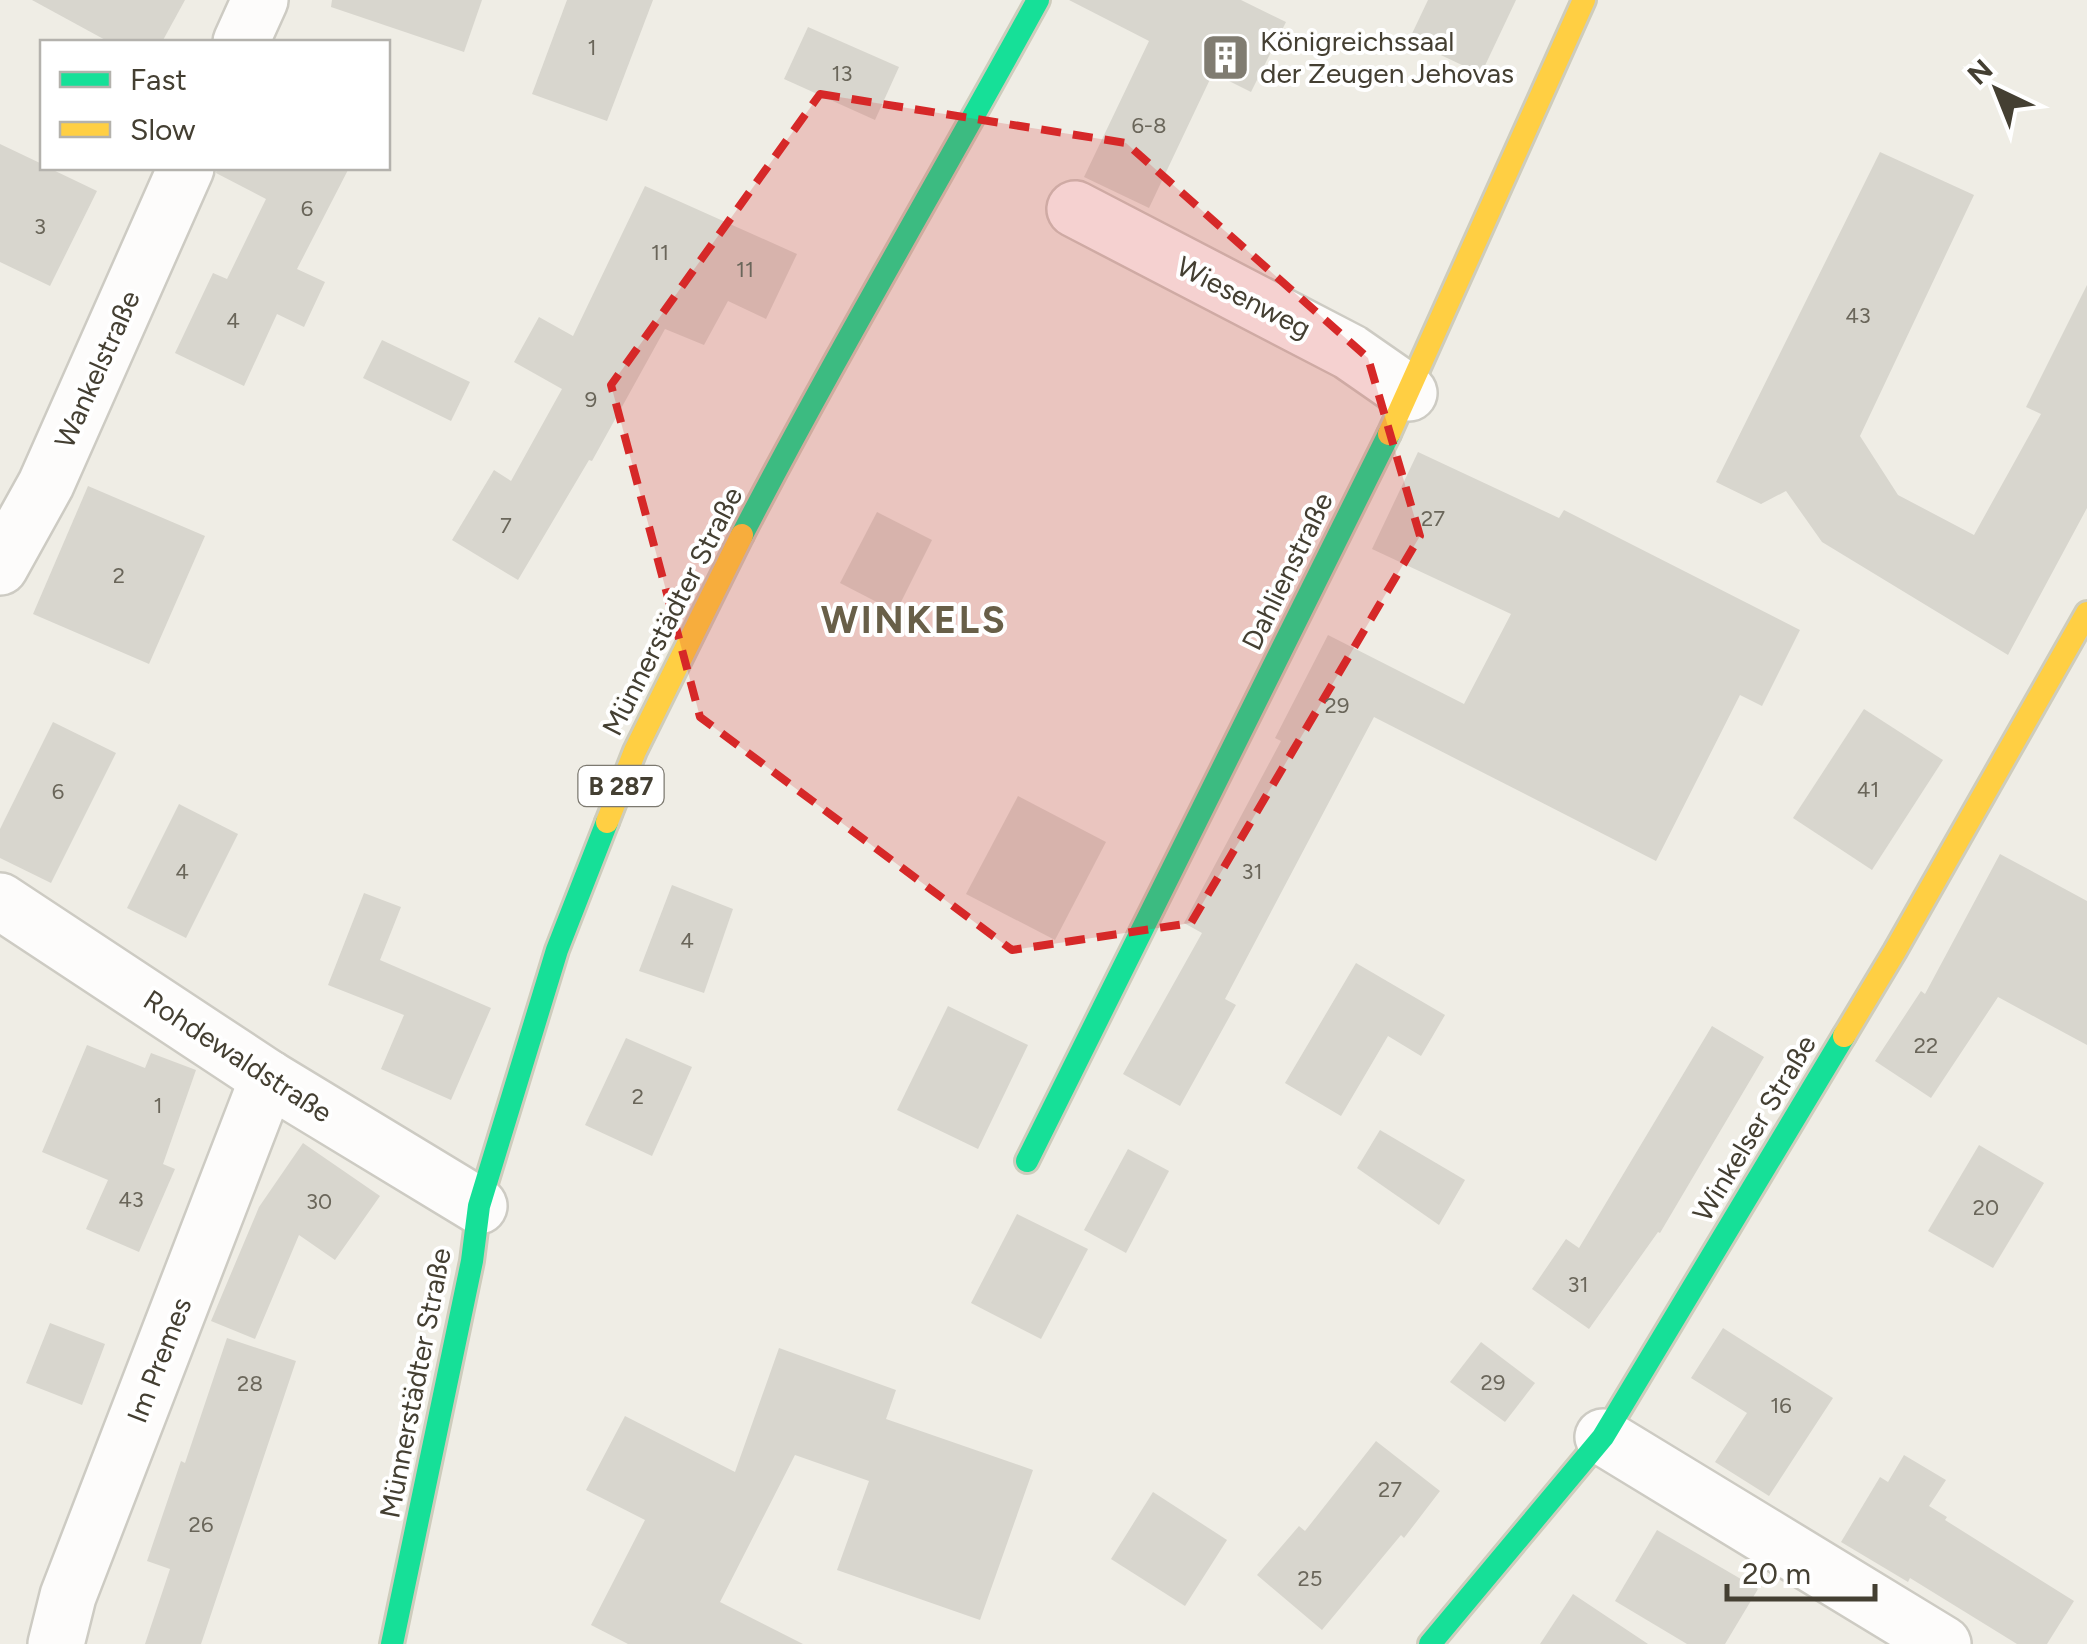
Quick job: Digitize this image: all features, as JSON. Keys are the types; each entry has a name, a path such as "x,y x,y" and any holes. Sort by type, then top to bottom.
{"street":[{"path":"242,40 260,0"},
{"name":"Münnerstädter Straße","path":"392,1644 472,1261 479,1206 557,950 635,751 809,407 1038,0"},
{"name":"Dahlienstraße","path":"1027,1161 1409,393 1584,0"},
{"name":"Wankelstraße","path":"0,566 46,484 185,170"},
{"name":"Wiesenweg","path":"1075,209 1350,352 1409,393"},
{"name":"Winkelser Straße","path":"1430,1644 1603,1437 1895,951 2087,613"},
{"name":"Rohdewaldstraße","path":"0,902 268,1078 479,1206"},
{"name":"Im Premes","path":"56,1644 68,1596 268,1078"},
{"path":"1603,1437 1943,1644"}],"highlighted area":[{"path":"820,94 1126,143 1368,358 1420,536 1191,923 1012,950 700,717 611,385"}],"building":[{"path":"32,0 185,0 163,40 105,40"},
{"path":"332,0 482,0 464,52 331,7"},
{"path":"567,0 653,0 607,121 532,94"},
{"path":"1069,0 1241,0 1286,22 1251,92 1213,73 1149,208 1084,177 1149,41"},
{"path":"1428,0 1516,0 1481,74 1409,40"},
{"path":"808,27 899,67 875,120 784,79"},
{"path":"0,144 40,163 40,170 53,170 97,191 50,286 0,262"},
{"path":"1880,152 1974,195 1860,436 1898,495 1974,535 2041,414 2026,407 2087,285 2087,508 2008,655 1822,542 1786,491 1761,504 1716,482"},
{"path":"348,170 297,269 325,282 304,327 277,314 244,386 175,353 213,273 227,279 266,199 216,173"},
{"path":"645,186 797,254 766,319 728,301 704,345 665,329 592,461 589,460 518,580 452,540 494,470 511,481 562,389 514,362 539,317 573,336"},
{"path":"382,340 470,382 451,421 363,378"},
{"path":"1418,452 1559,518 1564,510 1800,630 1762,706 1740,695 1656,861 1374,717 1225,999 1236,1005 1180,1106 1123,1074 1202,933 1184,923 1281,741 1275,738 1328,635 1464,704 1511,614 1372,549"},
{"path":"88,486 205,536 149,664 33,614"},
{"path":"877,512 932,540 896,612 840,583"},
{"path":"1864,709 1943,760 1872,870 1793,818"},
{"path":"53,722 116,753 51,883 0,858 0,829"},
{"path":"1018,796 1106,842 1055,940 966,894"},
{"path":"179,804 238,834 186,938 127,908"},
{"path":"2000,854 2087,901 2087,1045 1998,997 1931,1098 1875,1061 1921,991 1925,994"},
{"path":"672,885 733,909 704,993 639,971"},
{"path":"364,893 401,907 380,960 491,1008 451,1100 381,1069 404,1015 328,985"},
{"path":"1356,963 1445,1015 1421,1056 1388,1036 1341,1116 1285,1083"},
{"path":"948,1006 1028,1045 978,1149 897,1110"},
{"path":"1712,1026 1764,1057 1660,1233 1589,1329 1532,1289 1566,1239 1579,1248"},
{"path":"626,1038 692,1067 652,1156 585,1125"},
{"path":"87,1045 145,1068 151,1053 196,1070 163,1164 175,1169 139,1252 86,1229 108,1180 42,1152"},
{"path":"1380,1130 1465,1180 1439,1225 1357,1168"},
{"path":"303,1143 380,1196 335,1260 299,1235 255,1339 211,1321 259,1207"},
{"path":"1979,1145 2044,1183 1993,1268 1928,1231"},
{"path":"1128,1149 1169,1171 1126,1253 1084,1230"},
{"path":"1017,1214 1088,1249 1041,1339 971,1303"},
{"path":"50,1323 105,1344 82,1405 26,1383"},
{"path":"1723,1328 1833,1398 1769,1496 1715,1462 1747,1413 1691,1378"},
{"path":"227,1338 296,1361 201,1644 145,1644 170,1569 147,1561"},
{"path":"1481,1342 1535,1383 1505,1422 1450,1382"},
{"path":"779,1348 896,1390 886,1419 1033,1470 980,1620 837,1570 869,1481 795,1455 720,1602 803,1644 628,1644 591,1625 645,1520 586,1490 625,1416 735,1472"},
{"path":"1376,1441 1440,1491 1322,1630 1257,1575 1299,1526 1305,1531"},
{"path":"1904,1455 1946,1480 1929,1506 1947,1517 1945,1520 2074,1601 2047,1644 2017,1644 1910,1578 1908,1582 1841,1542 1880,1477 1888,1482"},
{"path":"1153,1492 1227,1540 1185,1606 1111,1559"},
{"path":"1657,1530 1758,1589 1725,1644 1687,1644 1615,1601"},
{"path":"1573,1594 1648,1644 1540,1644"}],"traffic: fast":[{"path":"742,535 1038,0"},
{"path":"1027,1161 1389,434"},
{"path":"392,1644 472,1261 479,1206 557,950 607,822"},
{"path":"1430,1644 1603,1437 1844,1036"}],"traffic: slow":[{"path":"1389,434 1584,0"},
{"path":"607,822 635,751 742,535"},
{"path":"1844,1036 2087,613"}],"place":[{"name":"Königreichssaal der Zeugen Jehovas","path":"1225,57"}],"district":[{"name":"WINKELS","path":"914,620"}]}
